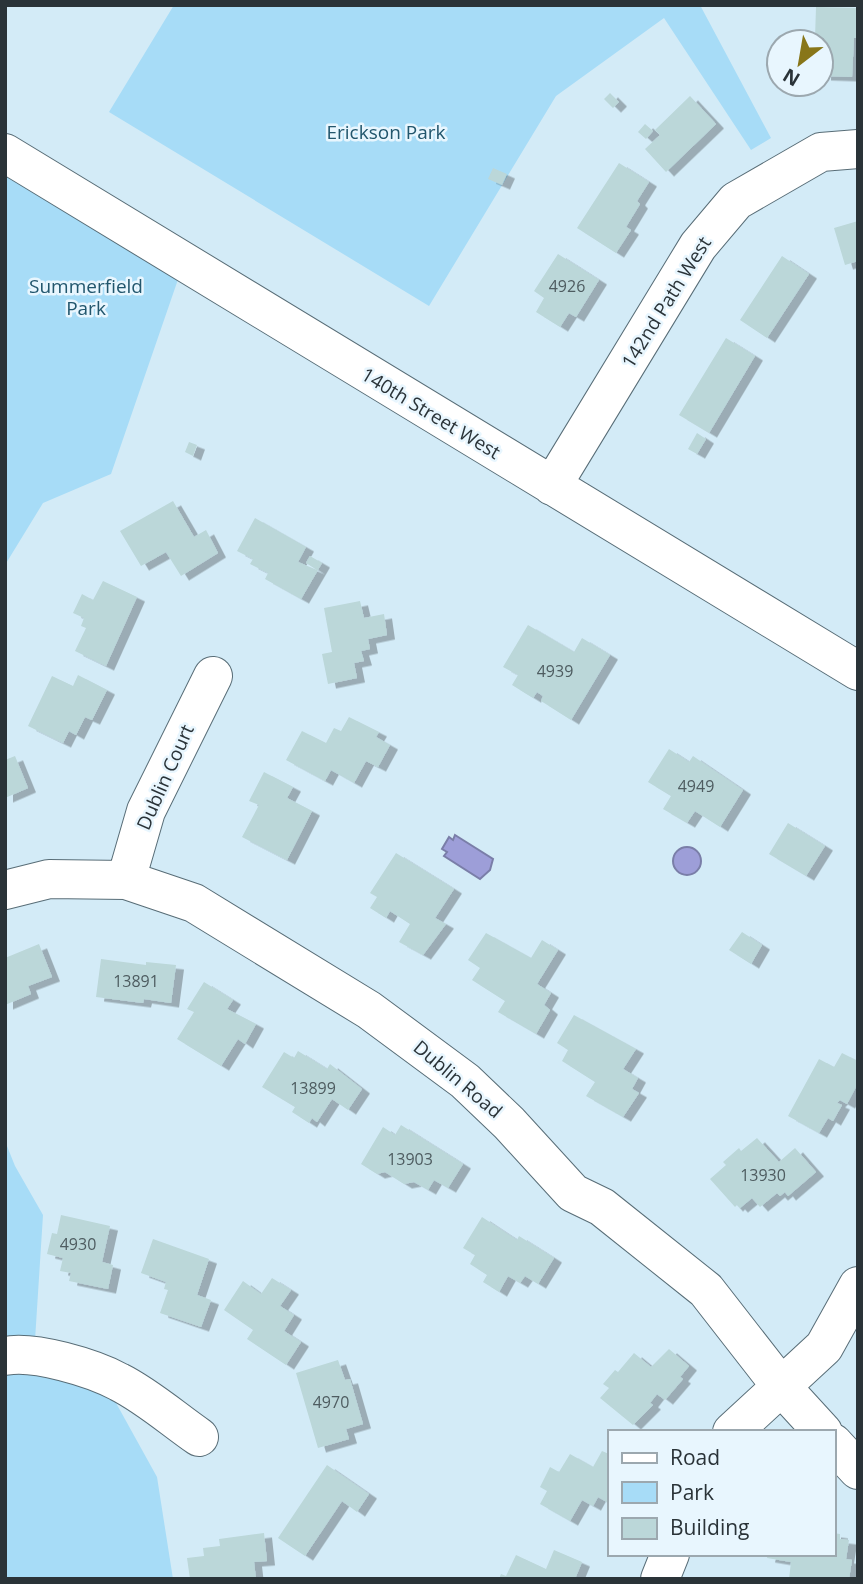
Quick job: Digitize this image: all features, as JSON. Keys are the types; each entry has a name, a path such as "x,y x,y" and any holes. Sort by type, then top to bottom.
{"street":[{"name":"142nd Path West","path":"552,486 698,246 736,201 821,152 858,149"},
{"name":"140th Street West","path":"5,153 858,671"},
{"name":"Dublin Court","path":"125,880 146,811 213,676"},
{"name":"Dublin Road","path":"5,890 49,879 125,880 194,903 369,1010 466,1081 573,1193 602,1208 706,1290 780,1385 821,1430"},
{"path":"734,1430 824,1347 858,1286"},
{"path":"5,1356 17,1353 65,1361 119,1381 199,1437"},
{"path":"835,1445 858,1470"},
{"path":"660,1579 669,1556"}],"green space":[{"name":"Erickson Park","path":"174,5 700,5 771,138 751,150 664,18 556,96 429,306 109,112"},
{"name":"Summerfield Park","path":"5,153 184,262 111,474 43,503 5,565"},
{"path":"5,1141 15,1166 43,1215 34,1356 100,1374 157,1477 173,1579 5,1579"}],"shaded area":[{"path":"455,835 493,859 490,870 480,879 444,856 447,852 442,849 449,837 453,840"},
{"path":"687,847 697,851 701,861 697,871 687,875 677,871 673,861 677,851"}],"building":[{"path":"816,7 858,8 858,38 854,38 852,77 835,76 835,28 815,28"},
{"path":"610,93 619,102 613,108 604,99"},
{"path":"690,96 716,124 666,172 645,149 660,135 655,130"},
{"path":"645,124 653,131 646,139 638,132"},
{"path":"619,163 649,182 626,227 631,230 616,253 577,228"},
{"path":"493,168 507,174 502,185 488,179"},
{"path":"858,221 858,261 845,265 834,228"},
{"path":"558,254 599,280 576,317 569,313 560,327 536,312 544,298 534,291"},
{"path":"782,256 809,274 767,338 740,320"},
{"path":"726,338 755,356 709,433 679,415"},
{"path":"697,433 706,439 697,454 688,449"},
{"path":"189,442 197,445 193,456 185,452"},
{"path":"173,501 194,537 206,530 218,553 181,576 166,552 141,566 120,531"},
{"path":"255,518 306,547 298,562 317,570 306,563 310,556 322,563 301,599 265,579 268,573 250,564 253,559 237,551"},
{"path":"103,581 137,597 106,666 75,651 86,628 81,626 84,618 73,613 82,594 93,600"},
{"path":"360,601 364,618 384,614 387,635 368,639 370,649 361,651 364,661 354,663 357,678 328,684 322,654 332,652 324,608"},
{"path":"528,625 574,652 582,638 610,655 571,720 541,701 543,696 537,692 533,698 512,685 518,675 503,667"},
{"path":"78,675 107,690 92,720 85,717 76,735 69,731 63,743 28,726 52,676 73,686"},
{"path":"349,717 379,732 376,737 390,745 378,767 366,761 354,783 331,770 325,781 286,760 302,731 326,743 334,728 341,731"},
{"path":"669,749 689,762 693,756 743,790 720,827 695,811 687,823 663,809 671,796 648,782"},
{"path":"15,756 28,788 5,798 5,760"},
{"path":"264,772 293,787 287,798 312,811 287,860 242,837 259,805 249,801"},
{"path":"788,823 825,846 806,876 769,854"},
{"path":"396,853 454,889 435,918 446,924 423,955 399,942 410,924 390,911 386,918 370,908 377,897 370,893"},
{"path":"742,932 762,945 751,964 729,950"},
{"path":"486,933 531,958 542,940 558,950 537,984 551,993 544,1005 550,1010 536,1034 498,1012 505,1001 472,980 480,968 468,960"},
{"path":"39,944 52,977 28,986 31,994 5,1005 5,958"},
{"path":"101,959 146,965 146,962 176,965 171,1003 144,999 143,1003 96,997"},
{"path":"204,982 233,1000 227,1009 256,1024 245,1044 238,1039 221,1066 177,1039 194,1012 187,1009"},
{"path":"574,1015 636,1049 623,1069 638,1078 632,1089 639,1093 623,1117 586,1096 595,1082 562,1061 568,1050 557,1043"},
{"path":"298,1051 327,1069 330,1064 362,1089 348,1110 332,1099 317,1122 312,1118 309,1123 292,1112 295,1107 262,1087 284,1052 294,1058"},
{"path":"842,1053 858,1061 858,1083 847,1104 840,1100 837,1103 842,1105 833,1121 828,1118 819,1133 788,1116 819,1059 834,1067"},
{"path":"401,1125 463,1164 448,1188 434,1180 428,1190 414,1182 404,1184 385,1172 377,1174 361,1164 383,1127 395,1135"},
{"path":"757,1138 779,1162 795,1148 816,1172 788,1196 785,1192 780,1196 777,1193 760,1207 752,1198 740,1208 737,1205 735,1207 710,1179 726,1165 723,1162 739,1148 741,1151"},
{"path":"61,1215 110,1226 102,1262 113,1265 108,1289 69,1281 71,1273 60,1271 63,1258 47,1254 52,1233 57,1234"},
{"path":"482,1217 517,1240 519,1236 554,1258 538,1284 525,1276 520,1283 508,1276 499,1292 483,1282 487,1275 470,1264 475,1255 463,1248"},
{"path":"153,1239 209,1259 197,1295 211,1300 201,1327 160,1313 168,1290 164,1289 166,1282 141,1273"},
{"path":"272,1278 291,1290 280,1306 294,1315 284,1331 301,1342 286,1365 247,1339 253,1330 224,1310 243,1281 261,1294"},
{"path":"669,1349 689,1366 680,1377 683,1379 665,1400 657,1394 650,1403 653,1405 633,1425 600,1398 609,1388 603,1384 615,1370 618,1372 634,1353 651,1367"},
{"path":"338,1360 345,1380 350,1379 363,1424 346,1429 349,1439 318,1448 296,1373"},
{"path":"602,1451 608,1454 607,1502 598,1497 593,1506 582,1500 570,1521 540,1504 547,1491 540,1487 550,1467 559,1472 570,1454 593,1467"},
{"path":"327,1465 369,1494 357,1512 342,1501 305,1556 278,1538"},
{"path":"264,1533 267,1561 254,1562 256,1579 190,1579 187,1558 204,1556 203,1548 220,1546 219,1539"},
{"path":"835,1533 840,1534 840,1539 849,1540 846,1559 852,1560 849,1579 789,1579 791,1562 767,1558 835,1556"},
{"path":"554,1550 582,1562 575,1579 499,1579 501,1574 506,1576 516,1555 546,1569"}]}
